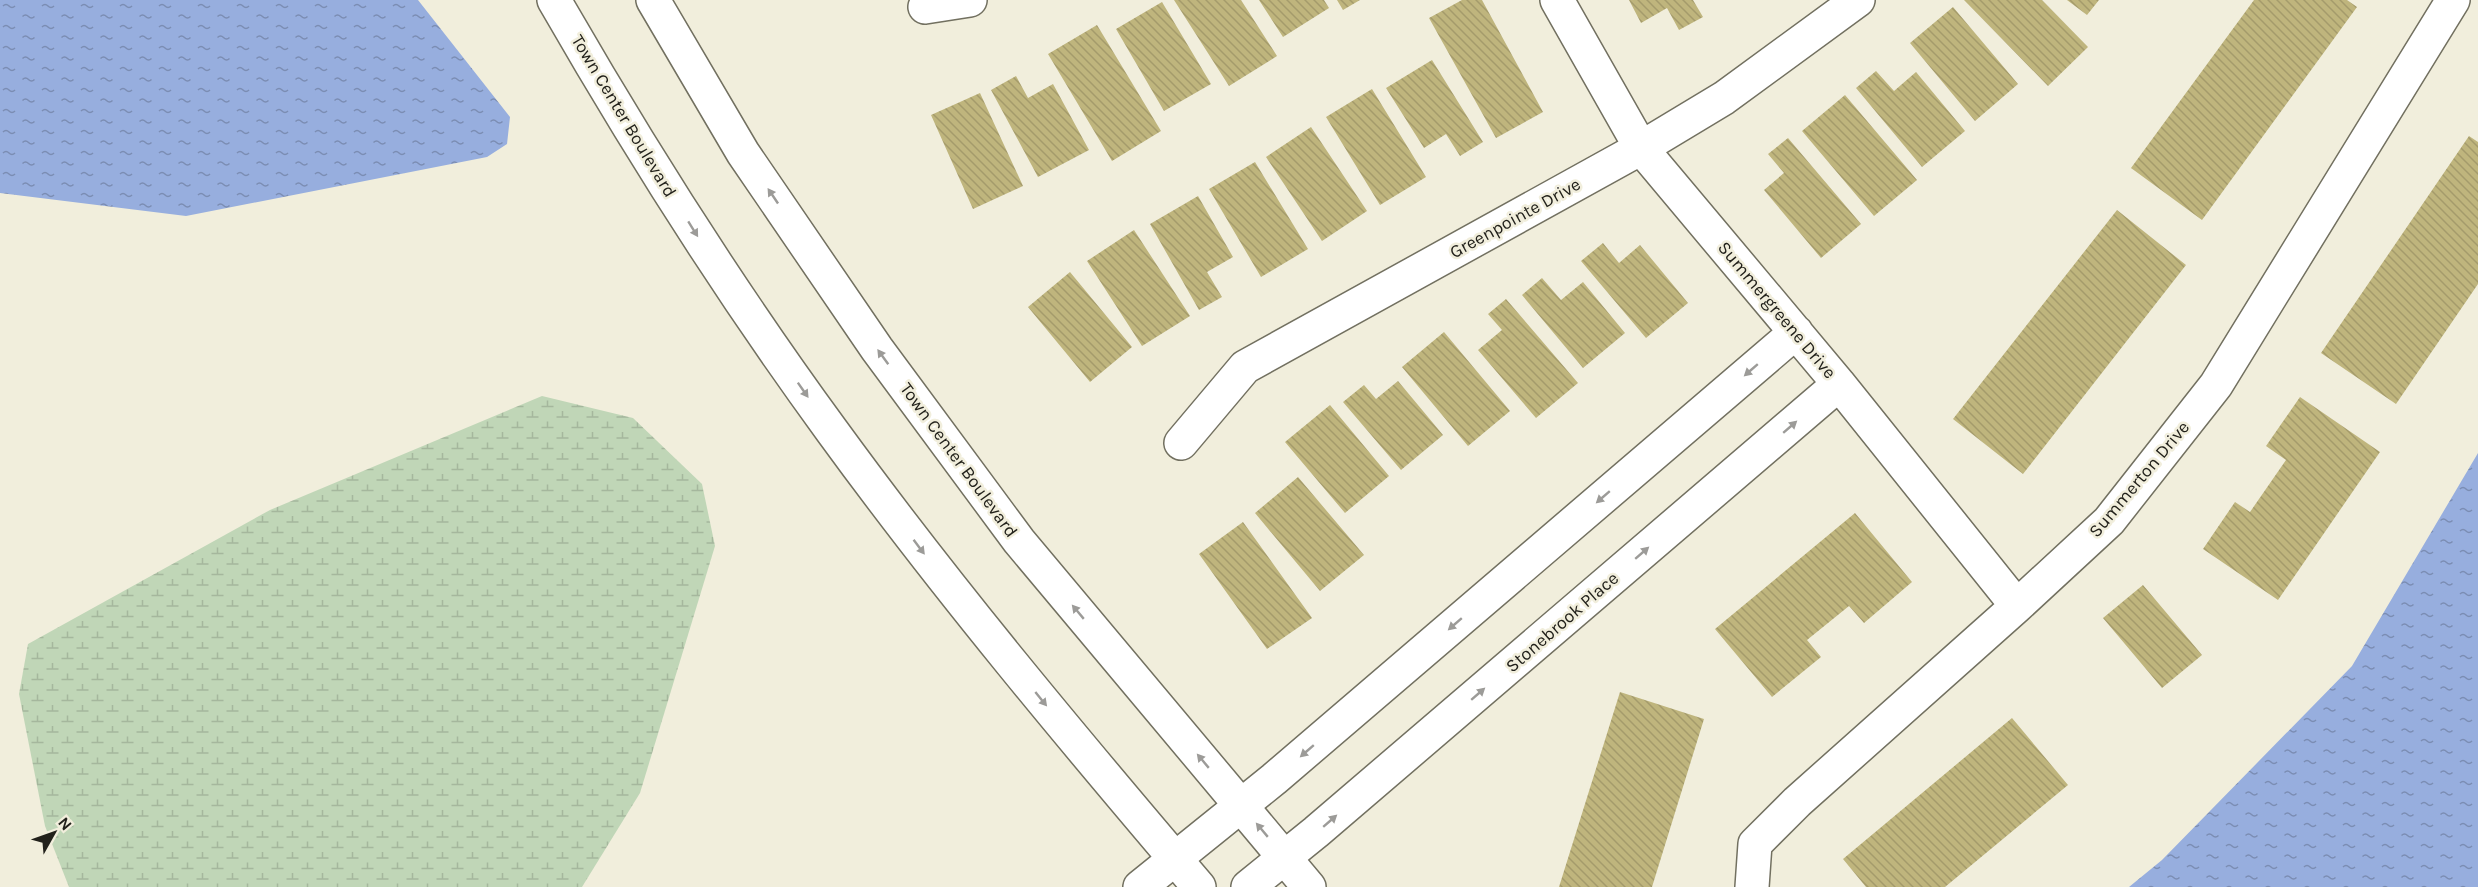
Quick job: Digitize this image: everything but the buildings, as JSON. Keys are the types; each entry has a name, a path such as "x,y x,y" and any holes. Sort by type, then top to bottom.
{"street":[{"name":"Town Center Boulevard","path":"554,0 608,94 724,278 832,431 949,587 1199,887"},
{"name":"Town Center Boulevard","path":"653,0 744,153 877,349 1019,541 1309,887"},
{"path":"925,8 970,0"},
{"name":"Summergreene Drive","path":"1557,0 1641,148 1839,384 2017,606"},
{"name":"Greenpointe Drive","path":"1181,443 1245,367 1641,148 1724,98 1858,0"},
{"name":"Summerton Drive","path":"1752,887 1755,844 1797,801 2017,606 2109,521 2216,385 2453,0"},
{"path":"1140,887 1241,806 1796,332"},
{"name":"Stonebrook Place","path":"1248,887 1285,858 1839,384"}],"green space":[{"path":"542,396 633,418 702,484 715,546 640,793 582,887 69,887 45,826 19,694 28,644 270,510"}],"water":[{"path":"0,0 418,0 510,117 507,144 487,157 186,216 0,193"},
{"path":"2478,453 2478,887 2129,887 2162,860 2352,666"}]}
